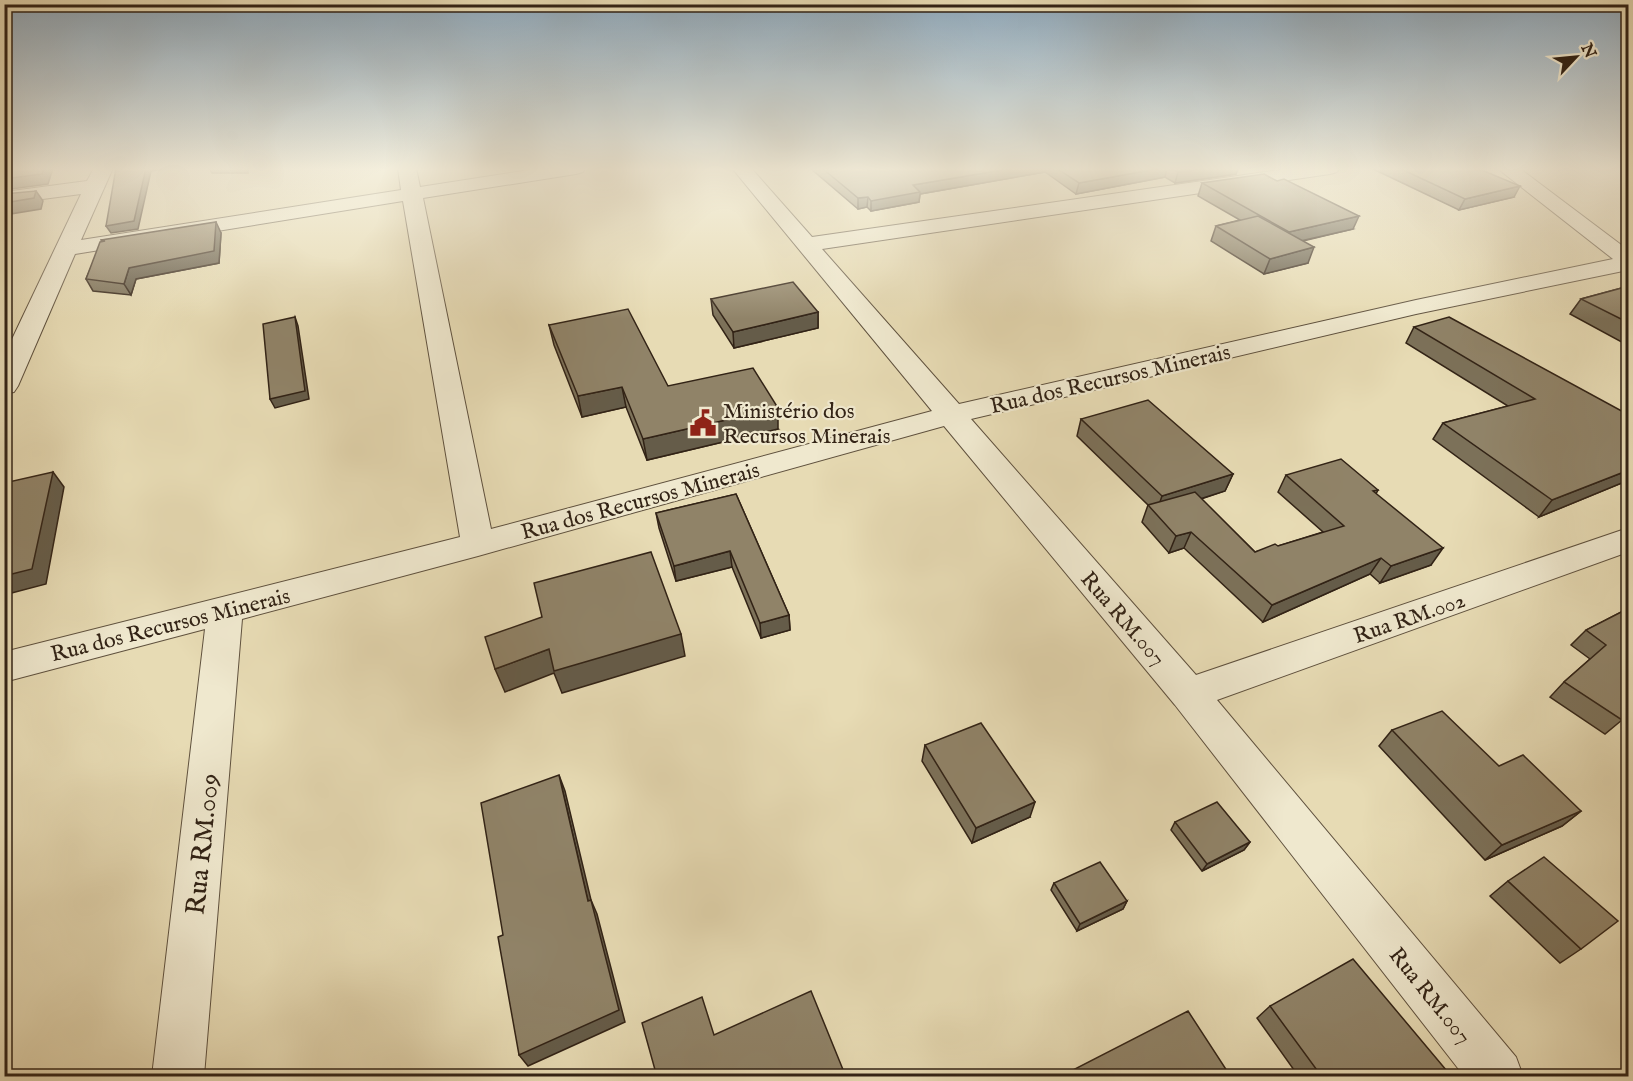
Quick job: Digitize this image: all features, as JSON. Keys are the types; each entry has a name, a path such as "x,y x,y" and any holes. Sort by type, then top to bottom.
{"street":[{"path":"4,386 79,218"},
{"path":"65,249 254,218"},
{"path":"416,218 478,544"},
{"name":"Rua RM.007","path":"785,218 950,415 1190,694 1497,1077"},
{"path":"808,244 984,218"},
{"path":"1573,218 1629,261"},
{"name":"Rua dos Recursos Minerais","path":"4,667 478,544 950,415 1416,307 1629,261"},
{"path":"1416,307 1446,324"},
{"name":"Rua RM.002","path":"1190,694 1629,540"},
{"name":"Rua RM.009","path":"178,1077 225,610"}],"building":[{"path":"107,218 135,218 134,221 106,226"},
{"path":"1248,218 1262,218 1314,247 1270,259 1216,226"},
{"path":"1265,218 1348,218 1289,232"},
{"path":"216,222 214,251 129,268 124,284 86,279 100,242 105,241 101,240"},
{"path":"793,282 818,312 733,332 711,299"},
{"path":"1629,286 1629,323 1581,299"},
{"path":"628,309 668,386 753,368 778,408 643,439 622,387 578,396 549,325"},
{"path":"295,317 305,391 270,399 263,324"},
{"path":"1449,317 1629,415 1629,470 1552,500 1443,423 1535,399 1414,327"},
{"path":"1148,400 1233,474 1162,496 1081,419"},
{"path":"1341,459 1378,490 1373,491 1443,548 1391,566 1381,558 1272,605 1191,532 1176,536 1148,505 1195,492 1255,552 1275,544 1278,546 1344,526 1286,475"},
{"path":"53,472 32,569 4,576 4,483"},
{"path":"736,494 789,615 760,623 730,551 674,566 656,513"},
{"path":"651,552 681,634 554,671 549,649 495,669 485,637 542,617 534,583"},
{"path":"1629,608 1629,713 1622,720 1564,682 1606,645 1586,630"},
{"path":"1442,711 1499,766 1523,755 1581,811 1502,845 1392,730"},
{"path":"981,723 1035,802 976,828 925,745"},
{"path":"559,775 588,901 591,900 619,1010 519,1055 498,937 503,935 481,803"},
{"path":"1217,802 1250,842 1207,864 1175,822"},
{"path":"1544,857 1618,921 1581,949 1508,881"},
{"path":"1100,862 1127,901 1080,924 1054,883"},
{"path":"1353,959 1452,1077 1322,1077 1270,1006"},
{"path":"811,991 846,1077 657,1077 642,1023 702,997 714,1035"},
{"path":"1188,1011 1231,1077 1069,1077 1067,1073"},
{"path":"520,1070 521,1077 505,1077"}],"place":[{"name":"Ministério dos Recursos Minerais","path":"703,423"}]}
